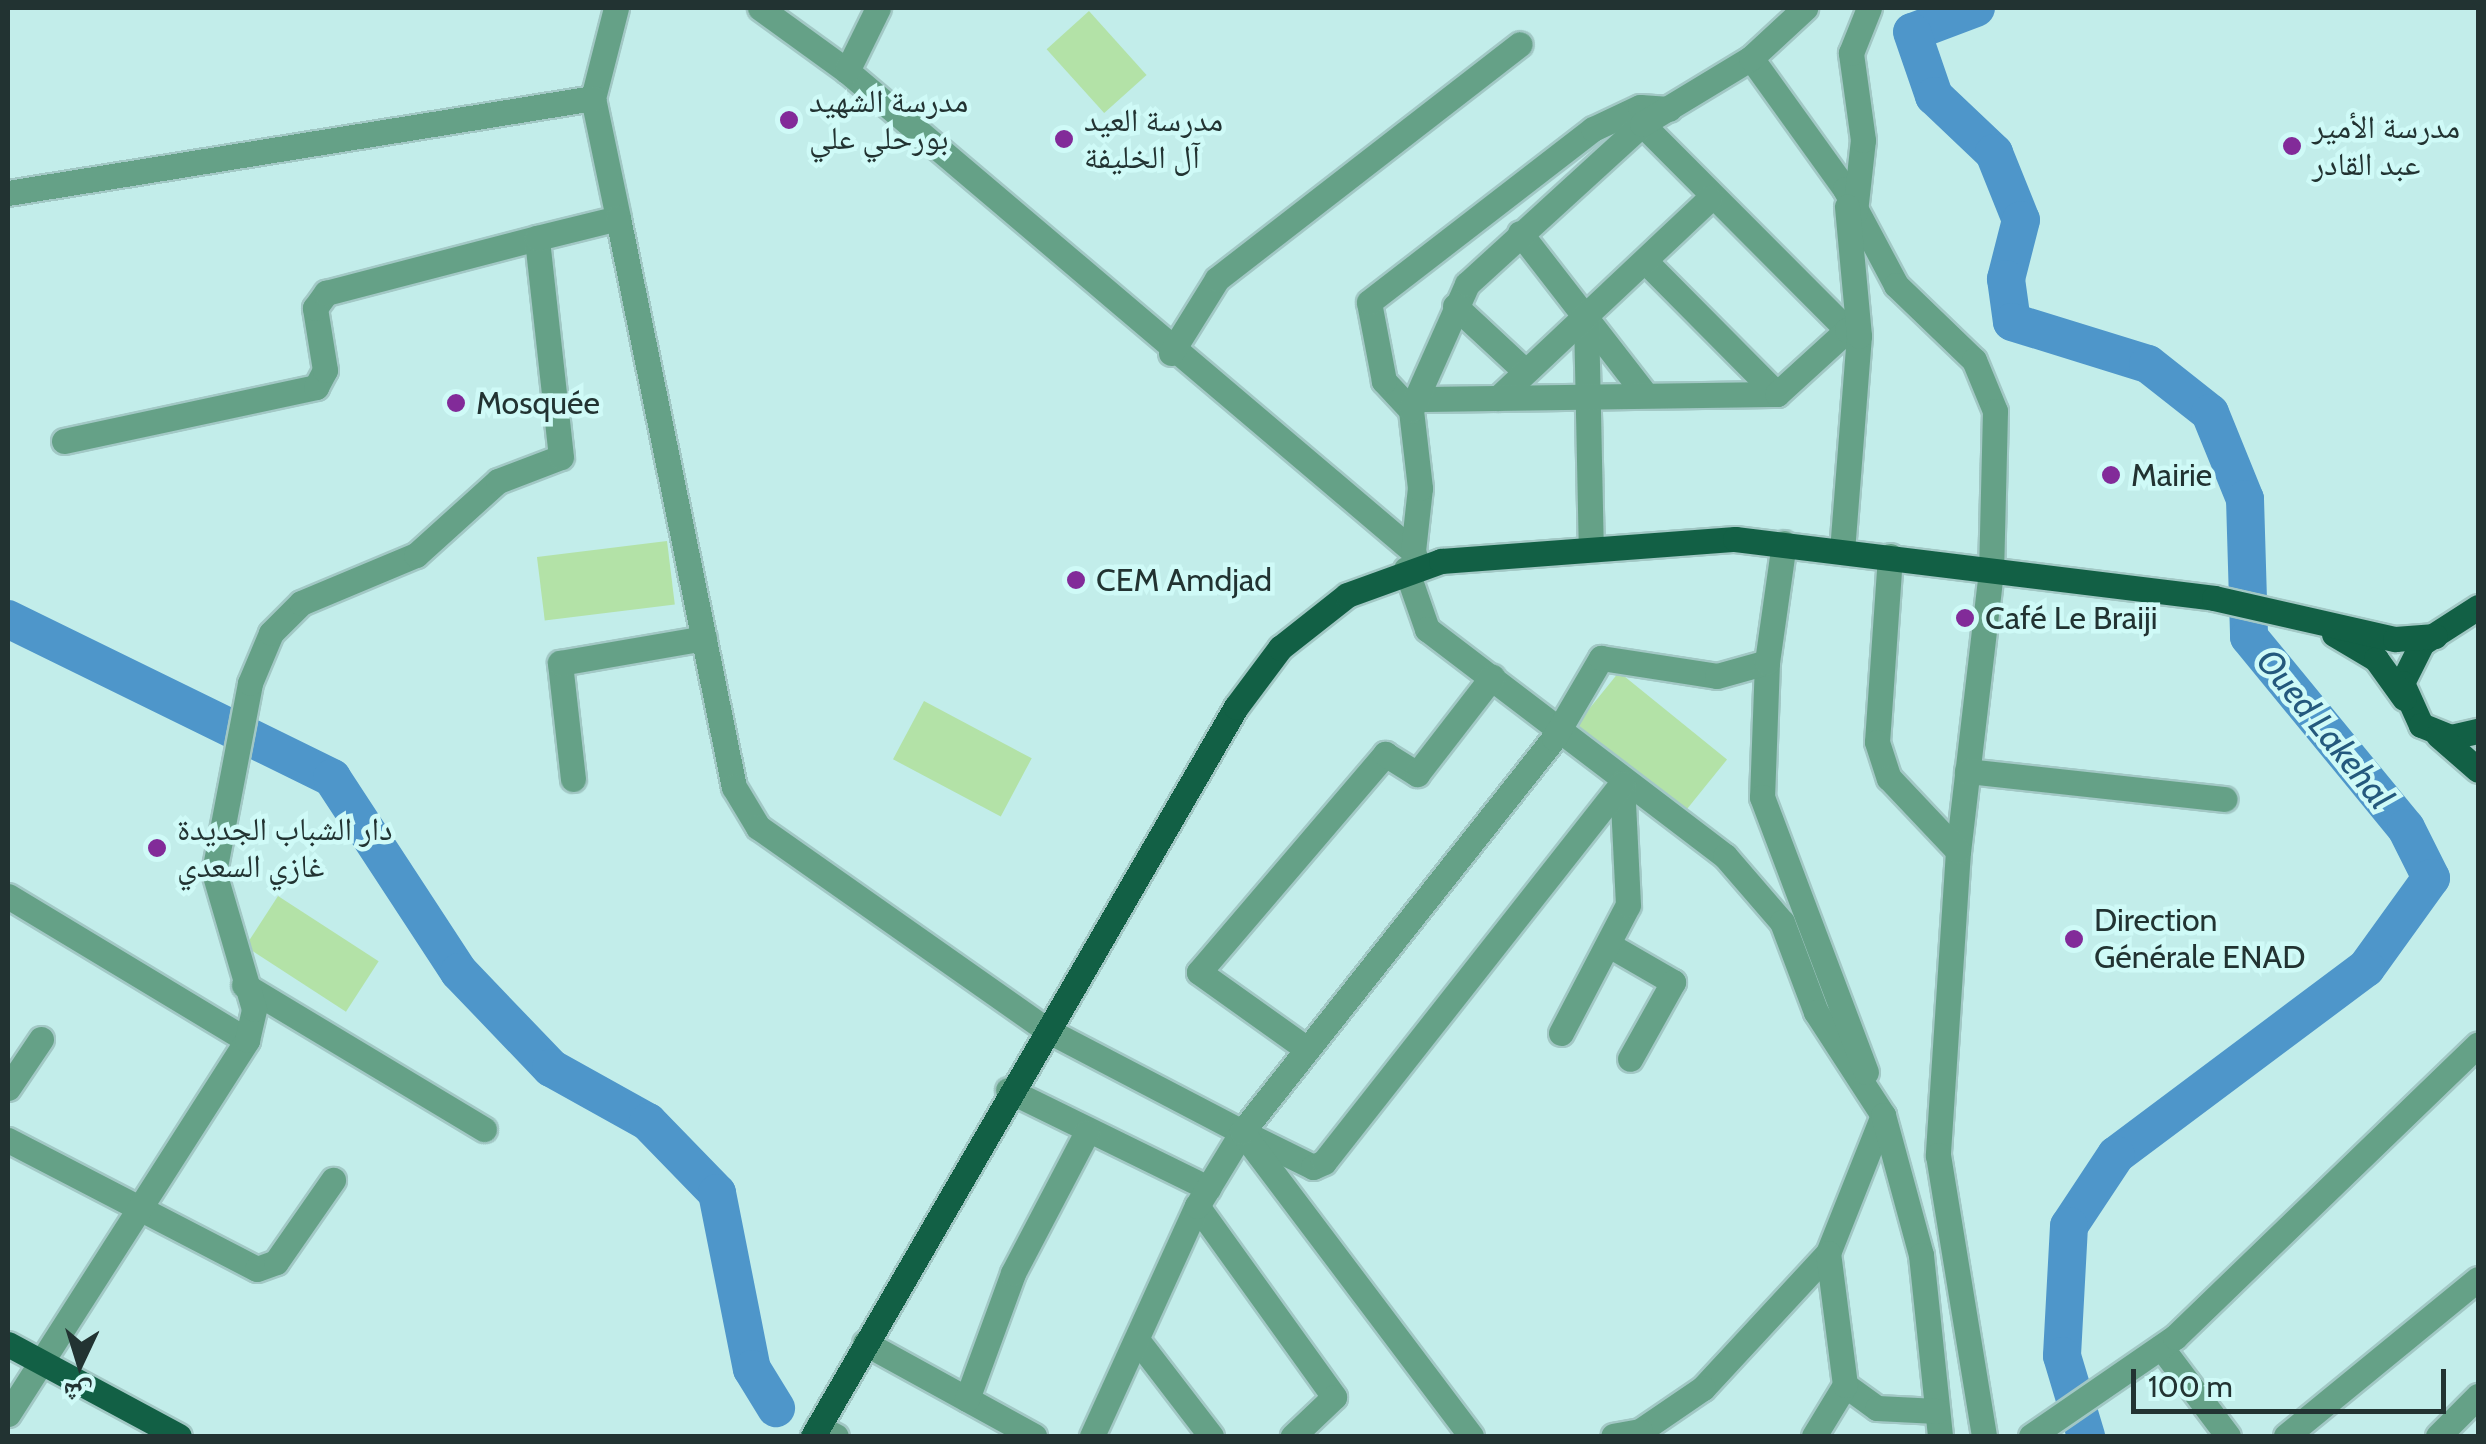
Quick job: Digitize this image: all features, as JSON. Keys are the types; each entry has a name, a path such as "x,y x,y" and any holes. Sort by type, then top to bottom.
{"main road":[{"path":"823,1433 865,1342 1008,1090 1280,648 1347,595 1412,562 1591,547 1784,543 2214,598 2395,639 2442,634 2478,638"},
{"path":"2404,698 2404,668 2478,607"},
{"path":"2278,610 2357,644 2404,698 2421,725 2478,770"},
{"path":"2421,725 2451,736 2478,731"},
{"path":"8,1344 179,1436"}],"street":[{"path":"616,8 592,98 734,787 758,827 1045,1029 1314,1166 1324,1162 1622,782"},
{"path":"760,8 847,71 1412,562"},
{"path":"847,71 878,8"},
{"path":"1805,8 1750,58 1674,110 1642,124 1520,233 1455,306 1416,405 1420,488 1412,562 1427,629 1622,782 1725,856 1782,922 1816,1012 1882,1114"},
{"path":"1855,214 1863,140 1851,53 1869,8"},
{"path":"1171,353 1217,279 1520,44"},
{"path":"1750,58 1845,189 1855,214 1917,312 1989,382 1991,570 1958,852 1938,1155 1984,1436"},
{"path":"8,193 592,98"},
{"path":"1674,110 1640,107 1593,129 1368,302 1384,381 1416,405 1587,390 1777,394 1853,333"},
{"path":"1642,124 1710,198 1853,333"},
{"path":"1842,551 1853,333 1845,189"},
{"path":"1498,398 1710,198"},
{"path":"64,441 316,386 325,370 315,308 326,293 618,218"},
{"path":"1520,233 1642,390"},
{"path":"8,1414 134,1209 246,1040 254,1008 244,985 214,872 228,776 250,683 271,633 300,603 405,562 498,481 561,457 537,238"},
{"path":"1646,262 1777,394"},
{"path":"1455,306 1525,371"},
{"path":"1586,318 1591,547"},
{"path":"1784,543 1767,662 1760,758 1768,824 1882,1114 1921,1255 1938,1424 1876,1408 1844,1384"},
{"path":"1890,556 1877,742 1890,778 1958,852"},
{"path":"573,779 556,688 560,663 704,638"},
{"path":"1092,1436 1202,1197 1242,1132 1304,1047 1558,728 1609,654 1717,676 1767,662"},
{"path":"1304,1047 1200,972 1386,754 1417,774 1492,677"},
{"path":"1967,771 2224,799"},
{"path":"1561,1033 1624,920 1632,862 1622,782"},
{"path":"8,896 246,1040"},
{"path":"1610,945 1673,982 1630,1059"},
{"path":"244,985 484,1129"},
{"path":"8,1088 41,1039"},
{"path":"2032,1435 2160,1347 2478,1044"},
{"path":"1008,1090 1202,1197 1334,1398 1293,1436"},
{"path":"1613,1436 1640,1431 1703,1388 1828,1253 1882,1114"},
{"path":"967,1399 1013,1272 1087,1132"},
{"path":"1242,1132 1455,1432"},
{"path":"8,1140 134,1209 257,1268 276,1262 333,1180"},
{"path":"1814,1436 1844,1384 1828,1253"},
{"path":"2286,1436 2478,1279"},
{"path":"1138,1341 1211,1436"},
{"path":"865,1342 1034,1436"},
{"path":"2160,1347 2228,1436"},
{"path":"2438,1436 2478,1396"}],"green space":[{"path":"1089,11 1147,75 1104,113 1047,49"},
{"path":"667,541 675,605 545,620 537,557"},
{"path":"1619,672 1727,759 1683,814 1575,726"},
{"path":"924,701 1032,758 1001,817 893,759"},
{"path":"278,896 379,961 346,1012 245,946"}],"waterway":[{"name":"Oued Lakehal","path":"1976,8 1912,32 1934,96 1994,153 2021,220 2006,279 2012,322 2148,364 2210,413 2245,499 2249,637 2406,828 2431,878 2366,968 2116,1155 2069,1226 2062,1356 2086,1436"},
{"path":"8,619 332,778 459,972 551,1068 648,1122 717,1193 752,1369 776,1408"}],"place":[{"name":"مدرسة الشهيد بورحلي علي","path":"789,120"},
{"name":"مدرسة العيد آل الخليفة","path":"1064,139"},
{"name":"مدرسة الأمير عبد القادر","path":"2292,146"},
{"name":"Mosquée","path":"456,403"},
{"name":"Mairie","path":"2111,475"},
{"name":"CEM Amdjad","path":"1076,580"},
{"name":"Café Le Braiji","path":"1965,618"},
{"name":"دار الشباب الجديدة غازي السعدي","path":"157,848"},
{"name":"Direction Générale ENAD","path":"2074,939"}]}
